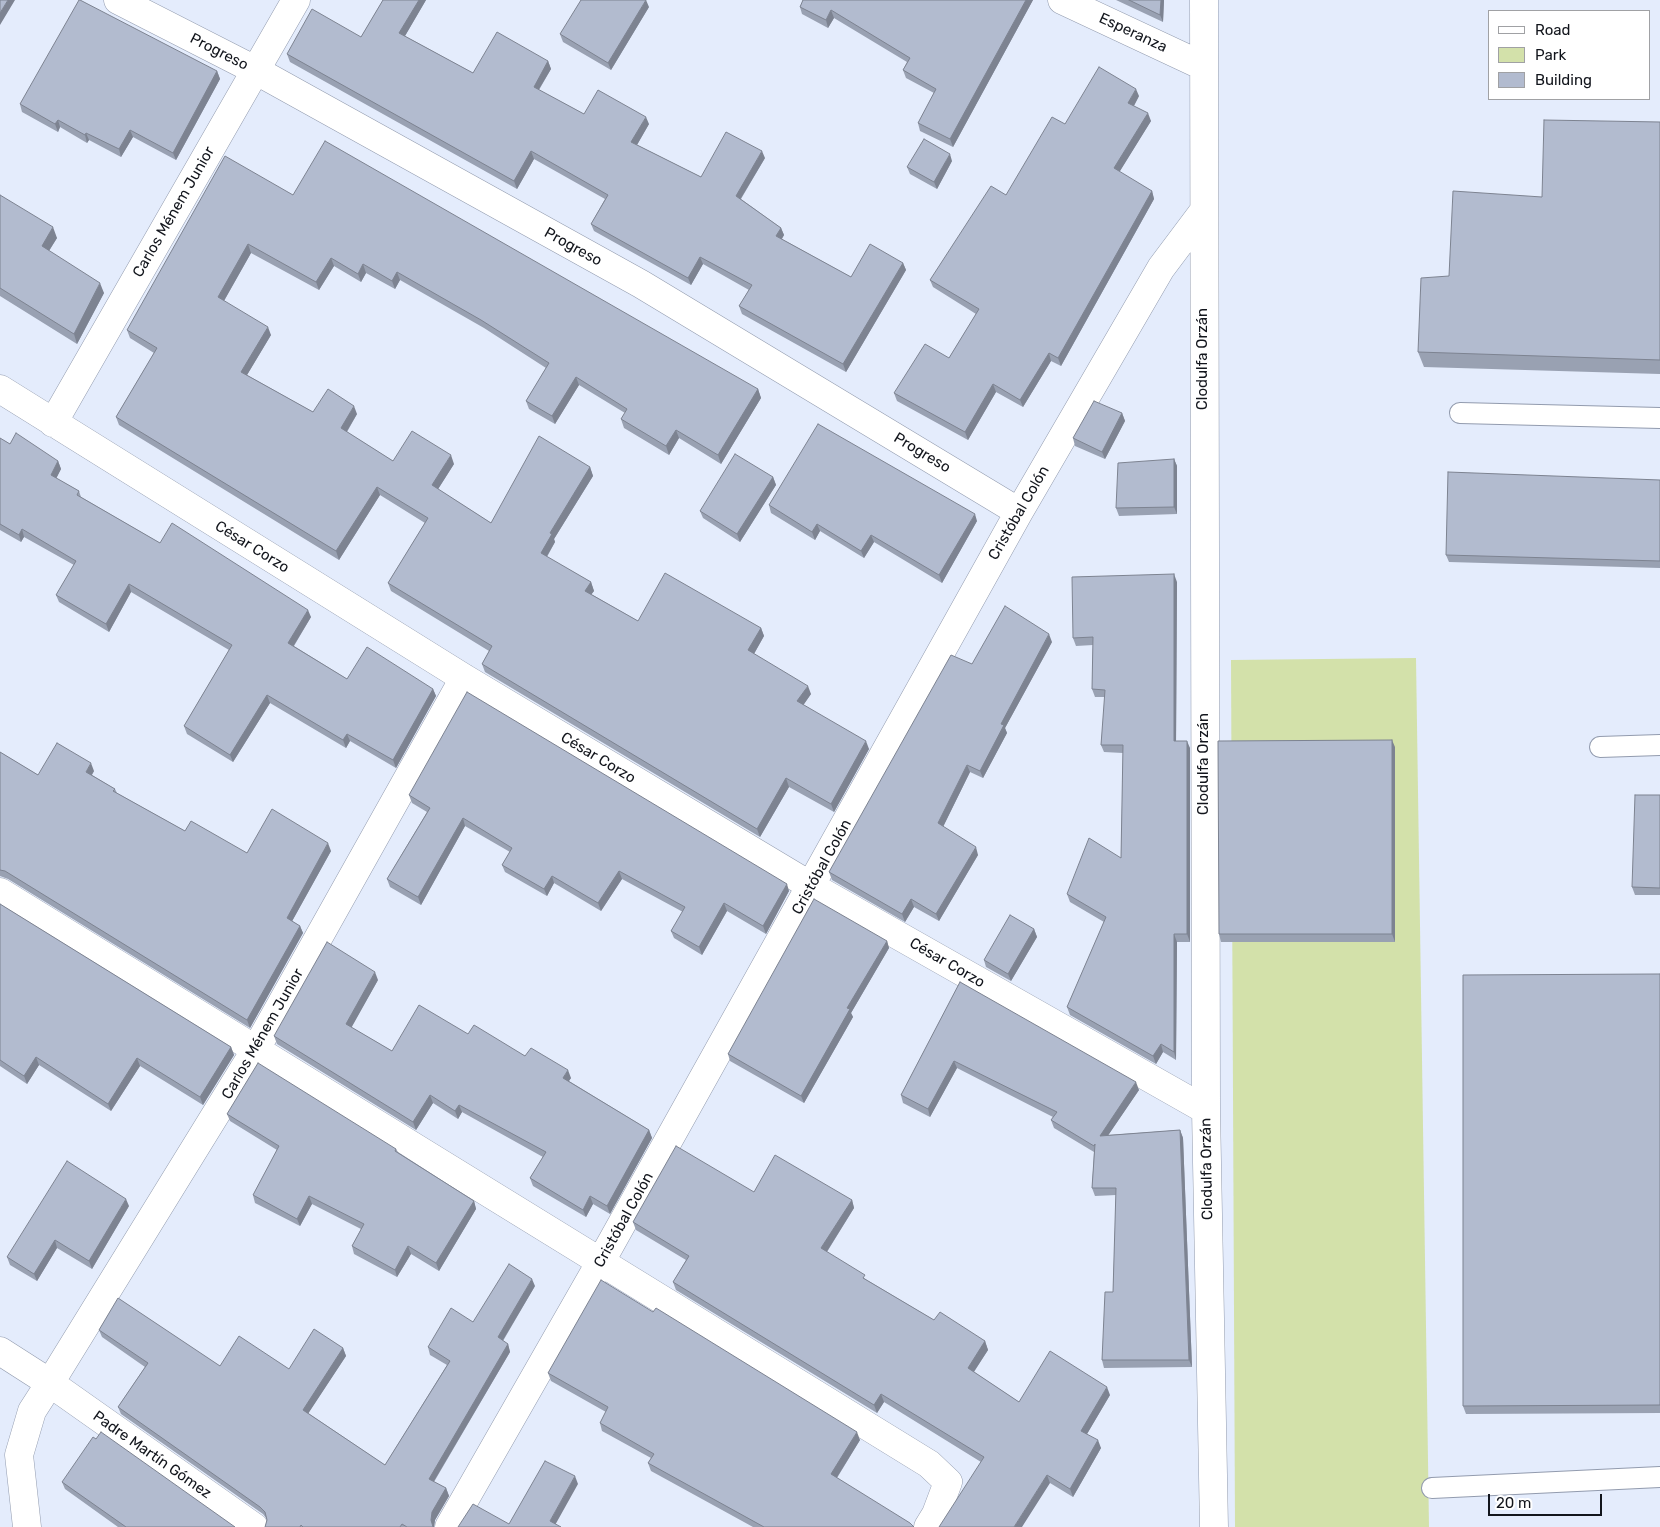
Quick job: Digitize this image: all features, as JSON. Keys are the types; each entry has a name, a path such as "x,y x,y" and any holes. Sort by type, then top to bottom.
{"street":[{"name":"Progreso","path":"118,0 255,70 641,284 1019,512"},
{"name":"Carlos Ménem Junior","path":"53,423 296,0"},
{"name":"Esperanza","path":"1062,0 1203,66"},
{"name":"Clodulfa Orzán","path":"1204,0 1206,1110 1214,1527"},
{"name":"Cristóbal Colón","path":"449,1527 600,1263 1019,512 1161,268 1203,212"},
{"name":"César Corzo","path":"0,390 464,678 811,886 1206,1110"},
{"name":"Carlos Ménem Junior","path":"27,1527 19,1455 32,1411 256,1049 464,678"},
{"path":"0,892 929,1464 948,1482 936,1514 928,1527"},
{"name":"Padre Martín Gómez","path":"0,1351 254,1527"}],"lane":[{"path":"1460,413 1660,418"},
{"path":"1600,747 1660,745"},
{"path":"1432,1488 1660,1478"}],"green space":[{"path":"1416,658 1429,1527 1235,1527 1231,660"}],"building":[{"path":"0,0 8,0 0,13"},
{"path":"79,0 217,71 173,153 130,130 119,149 86,133 85,135 58,120 55,124 20,104"},
{"path":"383,0 419,0 399,33 473,73 497,32 548,61 534,87 584,114 598,90 646,117 631,142 701,177 726,132 762,151 736,196 781,228 776,236 851,277 870,244 903,263 843,364 739,306 752,285 700,257 688,278 591,224 608,195 531,151 514,181 287,54 312,9 361,37"},
{"path":"581,0 646,0 608,63 560,34"},
{"path":"803,0 1026,0 950,139 918,123 936,89 903,70 910,58 831,10 826,20 800,7"},
{"path":"1129,0 1161,0 1160,15"},
{"path":"1099,67 1136,89 1128,103 1148,113 1114,168 1152,191 1058,358 1049,353 1020,400 993,384 965,432 894,393 925,344 949,358 979,309 930,280 991,186 1006,195 1052,117 1065,124"},
{"path":"1544,120 1660,122 1660,360 1418,352 1421,278 1449,276 1453,191 1542,197"},
{"path":"924,139 950,154 934,182 907,167"},
{"path":"325,141 758,389 718,455 676,430 666,446 621,419 627,409 576,377 552,416 526,401 549,363 481,320 397,272 392,281 363,264 358,274 331,258 316,282 248,244 218,297 268,327 241,372 313,412 328,389 354,406 341,428 393,461 412,431 451,455 432,485 491,523 539,436 590,467 550,533 552,534 541,553 591,582 585,591 638,621 665,573 761,628 748,650 808,686 797,701 866,741 831,804 786,778 757,829 482,664 492,646 388,583 428,518 377,487 336,551 116,417 157,348 127,330 225,156 293,195"},
{"path":"0,195 53,227 42,246 100,283 74,334 0,288"},
{"path":"1094,401 1122,413 1102,452 1073,438"},
{"path":"818,424 975,514 939,575 871,535 861,551 817,524 812,532 769,505"},
{"path":"16,433 58,461 51,475 79,491 77,495 160,543 172,523 308,610 288,643 347,679 367,647 433,689 393,760 347,734 343,740 267,695 230,755 184,726 232,645 129,584 106,624 56,595 76,561 22,529 19,535 0,524 0,438 10,444"},
{"path":"735,454 773,477 737,534 700,511"},
{"path":"1174,459 1174,507 1116,508 1118,463"},
{"path":"1448,472 1660,480 1660,561 1446,555"},
{"path":"1174,574 1174,741 1187,741 1187,934 1174,934 1174,1052 1161,1044 1153,1056 1067,1007 1106,917 1067,894 1089,838 1121,858 1123,745 1101,745 1105,690 1092,689 1093,637 1073,638 1072,577"},
{"path":"1005,606 1049,634 1001,724 1004,725 980,771 967,765 938,823 976,847 936,914 911,899 902,914 829,872 951,655 972,664"},
{"path":"467,692 787,884 763,926 724,903 699,947 671,931 685,907 619,871 598,903 552,876 544,889 502,865 512,848 463,818 418,897 387,879 430,808 409,795"},
{"path":"1392,740 1392,934 1219,934 1218,741"},
{"path":"57,743 91,763 86,772 115,789 113,791 185,831 191,821 247,853 272,809 328,843 287,918 300,926 247,1020 5,871 0,870 0,752 38,775"},
{"path":"1635,795 1660,795 1660,888 1632,887"},
{"path":"814,899 887,941 847,1008 850,1009 801,1096 728,1054"},
{"path":"0,904 231,1047 200,1097 137,1058 108,1104 36,1057 24,1076 0,1060"},
{"path":"1010,915 1034,929 1008,974 984,960"},
{"path":"327,942 375,972 346,1024 392,1051 419,1005 468,1034 474,1025 525,1056 531,1048 568,1070 563,1078 649,1130 607,1206 590,1196 583,1210 530,1178 546,1152 459,1105 455,1111 430,1095 413,1122 274,1036"},
{"path":"1660,974 1660,1405 1463,1406 1463,975"},
{"path":"960,982 1136,1082 1100,1136 1180,1130 1189,1360 1102,1360 1105,1292 1113,1292 1116,1188 1092,1188 1095,1144 1094,1146 1051,1120 1057,1112 954,1061 928,1109 901,1095"},
{"path":"258,1063 396,1149 395,1151 474,1201 436,1263 408,1246 395,1270 352,1246 364,1224 309,1196 297,1219 253,1195 279,1146 227,1114"},
{"path":"676,1146 754,1192 775,1155 852,1200 821,1248 865,1275 863,1278 934,1320 940,1312 985,1341 968,1368 1019,1402 1050,1351 1107,1387 1081,1431 1098,1440 1070,1489 1047,1475 1014,1527 939,1527 984,1457 881,1394 874,1405 673,1282 689,1256 633,1222"},
{"path":"67,1161 126,1199 89,1261 55,1240 34,1274 7,1257"},
{"path":"509,1264 532,1279 498,1337 508,1344 429,1479 446,1488 432,1512 431,1520 433,1527 407,1527 402,1524 400,1527 303,1527 301,1525 300,1527 265,1527 267,1520 265,1512 260,1507 118,1407 148,1363 99,1330 118,1298 220,1366 239,1336 289,1369 314,1329 343,1348 303,1410 385,1465 450,1361 428,1347 451,1308 473,1322"},
{"path":"601,1280 653,1312 656,1308 857,1432 831,1474 914,1527 764,1527 648,1463 654,1454 600,1423 608,1407 548,1373"},
{"path":"101,1432 235,1527 126,1527 62,1482 93,1437 96,1439"},
{"path":"545,1461 575,1476 550,1521 561,1527 458,1527 473,1504 509,1524"}]}
